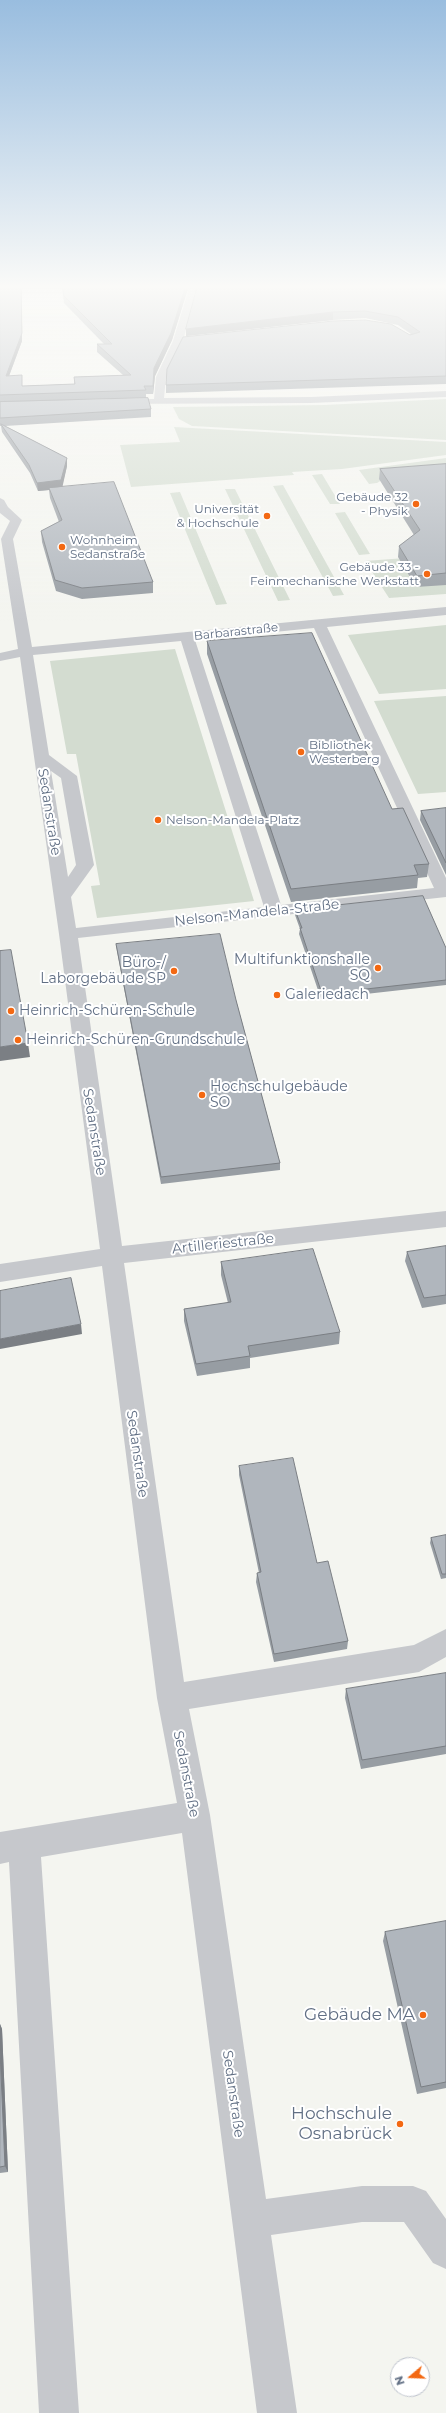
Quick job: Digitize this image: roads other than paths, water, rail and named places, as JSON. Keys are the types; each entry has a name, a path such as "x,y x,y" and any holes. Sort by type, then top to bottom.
{"street":[{"path":"107,403 159,401 311,400 365,398"},
{"name":"Sedanstraße","path":"0,502 3,509 16,520 7,539 26,652 40,757 68,934 172,1698 195,1815 250,2220 278,2413"},
{"name":"Barbarastraße","path":"0,657 26,652 446,611"},
{"path":"319,624 445,892"},
{"path":"187,637 274,912"},
{"name":"Barbarastraße","path":"0,649 26,652"},
{"path":"40,757 69,776 85,865 62,897"},
{"name":"Nelson-Mandela-Straße","path":"68,934 445,892"},
{"name":"Artilleriestraße","path":"0,1274 111,1256 446,1219"},
{"path":"172,1698 379,1666 419,1658 446,1642"},
{"path":"59,2413 12,1846 195,1815"},
{"path":"250,2220 362,2204 413,2204 446,2250"}],"place":[{"name":"Gebäude 32 - Physik","path":"416,504"},
{"name":"Universität & Hochschule","path":"267,516"},
{"name":"Wohnheim Sedanstraße","path":"62,547"},
{"name":"Gebäude 33 - Feinmechanische Werkstatt","path":"427,574"},
{"name":"Bibliothek Westerberg","path":"301,752"},
{"name":"Nelson-Mandela-Platz","path":"158,820"},
{"name":"Multifunktionshalle SQ","path":"378,968"},
{"name":"Büro-/ Laborgebäude SP","path":"174,971"},
{"name":"Galeriedach","path":"277,995"},
{"name":"Heinrich-Schüren-Schule","path":"11,1011"},
{"name":"Heinrich-Schüren-Grundschule","path":"18,1040"},
{"name":"Hochschulgebäude SO","path":"202,1095"},
{"name":"Gebäude MA","path":"423,2015"},
{"name":"Hochschule Osnabrück","path":"400,2124"}]}
